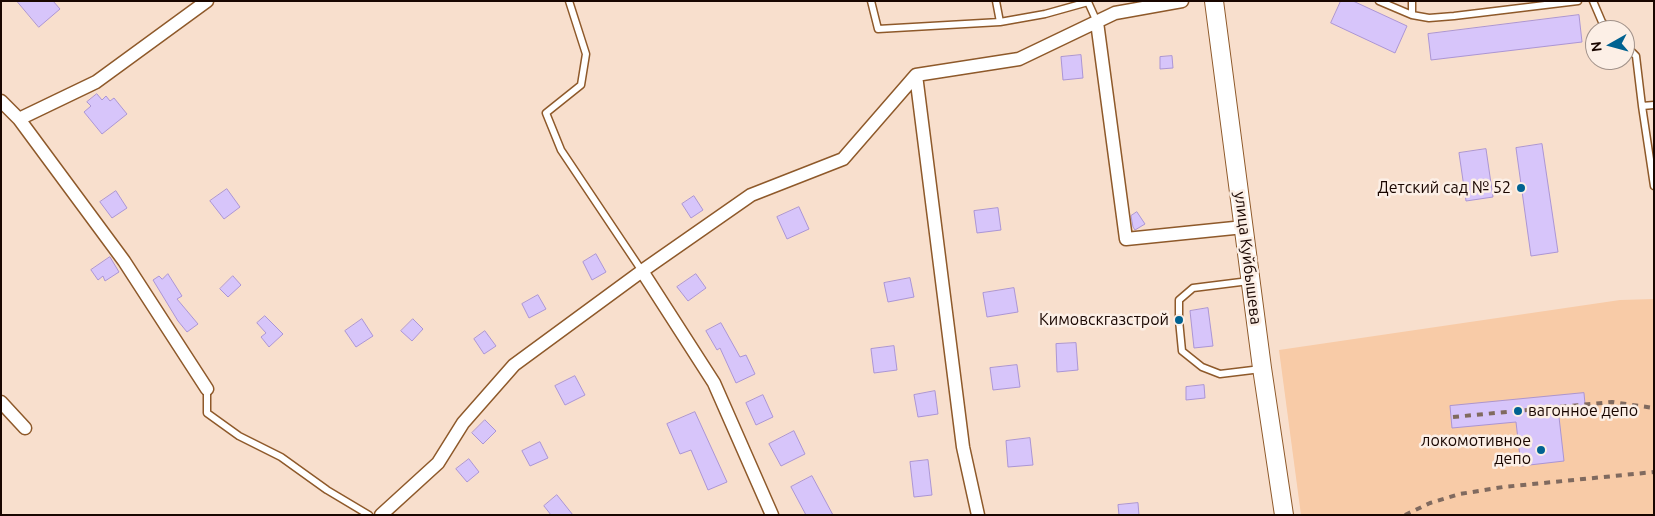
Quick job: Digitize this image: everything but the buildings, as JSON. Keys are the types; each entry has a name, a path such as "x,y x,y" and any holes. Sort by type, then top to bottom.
{"main road":[{"name":"улица Куйбышева","path":"1214,1 1250,280 1284,515"}],"street":[{"path":"18,119 96,82 207,1"},
{"path":"381,515 438,463 463,423 514,365 642,271 751,195 843,159 916,75 1019,59 1115,13 1182,1"},
{"path":"1097,22 1126,239 1244,227"},
{"path":"916,75 963,446 978,515"},
{"path":"1,101 18,119 124,261 207,389"},
{"path":"642,271 714,383 772,515"},
{"path":"1,402 25,428"}],"lane":[{"path":"569,1 586,54 580,85 546,113 561,150 642,271"},
{"path":"871,1 878,29 1000,22 1045,14 1088,2 1097,22"},
{"path":"996,1 1000,22"},
{"path":"1379,1 1412,15 1429,18 1578,1"},
{"path":"1412,1 1412,15"},
{"path":"1593,1 1601,20"},
{"path":"1635,55 1654,186"},
{"path":"1642,106 1654,105"},
{"path":"1250,280 1193,288 1179,300 1182,351 1202,367 1220,374 1262,368"},
{"path":"207,389 207,414 239,436 281,457 327,490 369,515"}],"shaded area":[{"path":"1654,299 1654,515 1301,515 1279,350 1620,300"}],"railway":[{"path":"1453,417 1612,402 1654,408"},
{"path":"1405,515 1430,503 1460,494 1503,487 1654,472"}],"place":[{"name":"Детский сад № 52","path":"1521,188"},
{"name":"Кимовскгазстрой","path":"1179,320"},
{"name":"вагонное депо","path":"1518,411"},
{"name":"локомотивное депо","path":"1541,450"}]}
